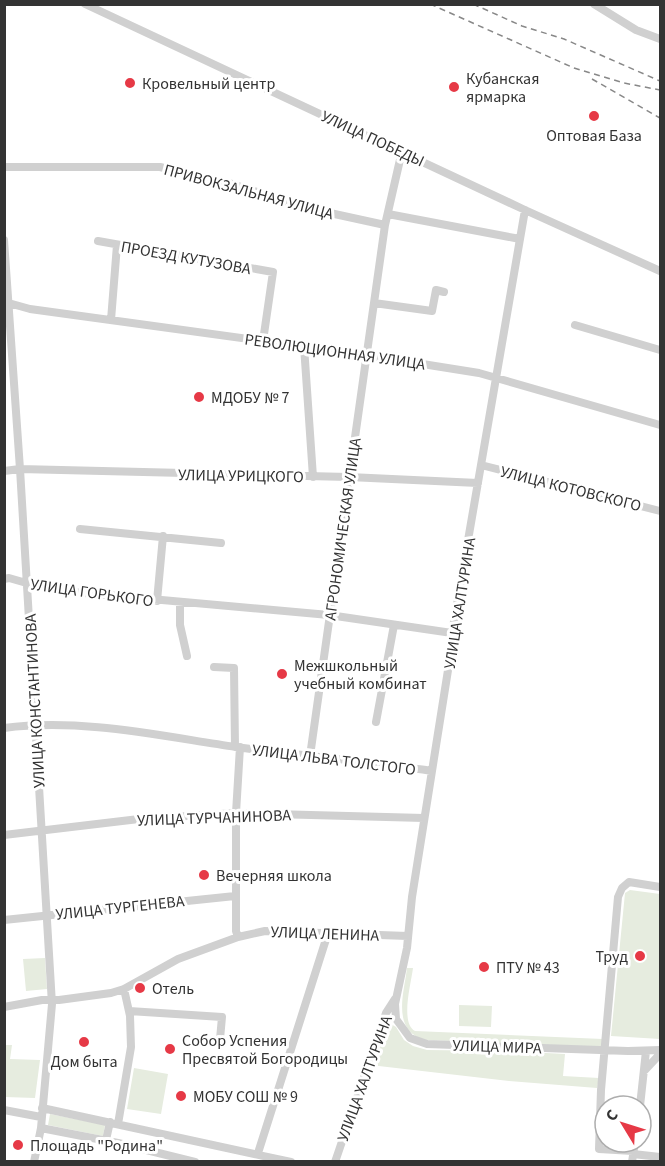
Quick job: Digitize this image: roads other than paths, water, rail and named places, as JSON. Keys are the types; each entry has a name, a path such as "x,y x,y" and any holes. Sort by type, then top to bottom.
{"street":[{"name":"УЛИЦА ПОБЕДЫ","path":"85,4 525,210 660,270"},
{"path":"594,4 636,30 660,39"},
{"name":"АГРОНОМИЧЕСКАЯ УЛИЦА","path":"310,756 385,225 402,151"},
{"name":"ПРИВОКЗАЛЬНАЯ УЛИЦА","path":"4,167 160,166 232,184 307,208 385,225"},
{"name":"УЛИЦА ХАЛТУРИНА","path":"399,1024 394,1013 396,996 408,934 452,633 525,210"},
{"path":"388,214 520,239"},
{"name":"УЛИЦА КОНСТАНТИНОВА","path":"4,240 51,998 41,1128 34,1161"},
{"name":"ПРОЕЗД КУТУЗОВА","path":"98,241 273,272 263,341"},
{"path":"111,320 117,245"},
{"path":"374,303 432,310 436,290 444,292"},
{"name":"РЕВОЛЮЦИОННАЯ УЛИЦА","path":"7,303 30,309 304,346 479,373 660,425"},
{"path":"575,325 660,350"},
{"path":"304,346 313,477"},
{"name":"УЛИЦА КОТОВСКОГО","path":"481,465 660,511"},
{"name":"УЛИЦА УРИЦКОГО","path":"4,471 20,469 349,477 478,483"},
{"path":"80,529 221,543"},
{"path":"157,601 164,536"},
{"name":"УЛИЦА ГОРЬКОГО","path":"4,579 9,578 51,590 329,615 452,633"},
{"path":"180,602 180,625 186,656"},
{"path":"376,722 394,625"},
{"name":"УЛИЦА ЛЬВА ТОЛСТОГО","path":"214,667 234,668 238,747"},
{"name":"УЛИЦА ЛЬВА ТОЛСТОГО","path":"4,728 34,724 91,726 432,771"},
{"path":"237,935 235,896 238,747"},
{"name":"УЛИЦА ТУРЧАНИНОВА","path":"4,835 139,819 236,813 424,818"},
{"path":"602,1094 618,897 622,888 629,882 660,887"},
{"name":"УЛИЦА ТУРГЕНЕВА","path":"4,920 235,896"},
{"path":"51,998 112,990 182,954 267,927 314,930 358,929 408,934"},
{"name":"УЛИЦА ЛЕНИНА","path":"4,1007 51,998 111,993 124,989 178,959 237,935 265,931 408,934"},
{"path":"258,1153 328,933"},
{"path":"106,1140 114,1123 130,1059 129,1011 124,989"},
{"name":"УЛИЦА ХАЛТУРИНА","path":"334,1161 386,1012 396,996"},
{"path":"129,1011 222,1017 220,1039"},
{"name":"УЛИЦА МИРА","path":"399,1024 410,1038 427,1044 660,1052"},
{"path":"628,1051 638,1056 645,1071"},
{"path":"642,1094 646,1051"},
{"path":"645,1071 660,1052"},
{"path":"42,1108 291,1161"},
{"path":"4,1110 41,1118"},
{"path":"41,1128 106,1140 176,1159 195,1161"},
{"path":"644,1154 660,1157"}],"railway":[{"path":"430,4 574,68 624,83 660,90"},
{"path":"473,4 522,26 564,39 660,81"},
{"path":"592,79 660,118"}],"place":[{"name":"Кровельный центр","path":"130,83"},
{"name":"Кубанская ярмарка","path":"454,87"},
{"name":"Оптовая База","path":"594,116"},
{"name":"МДОБУ № 7","path":"199,397"},
{"name":"Межшкольный учебный комбинат","path":"282,674"},
{"name":"Вечерняя школа","path":"204,875"},
{"name":"Труд","path":"640,956"},
{"name":"ПТУ № 43","path":"484,967"},
{"name":"Отель","path":"140,988"},
{"name":"Дом быта","path":"84,1042"},
{"name":"Собор Успения Пресвятой Богородицы","path":"170,1049"},
{"name":"МОБУ СОШ № 9","path":"181,1096"},
{"name":"Площадь \"Родина\"","path":"18,1145"}]}
